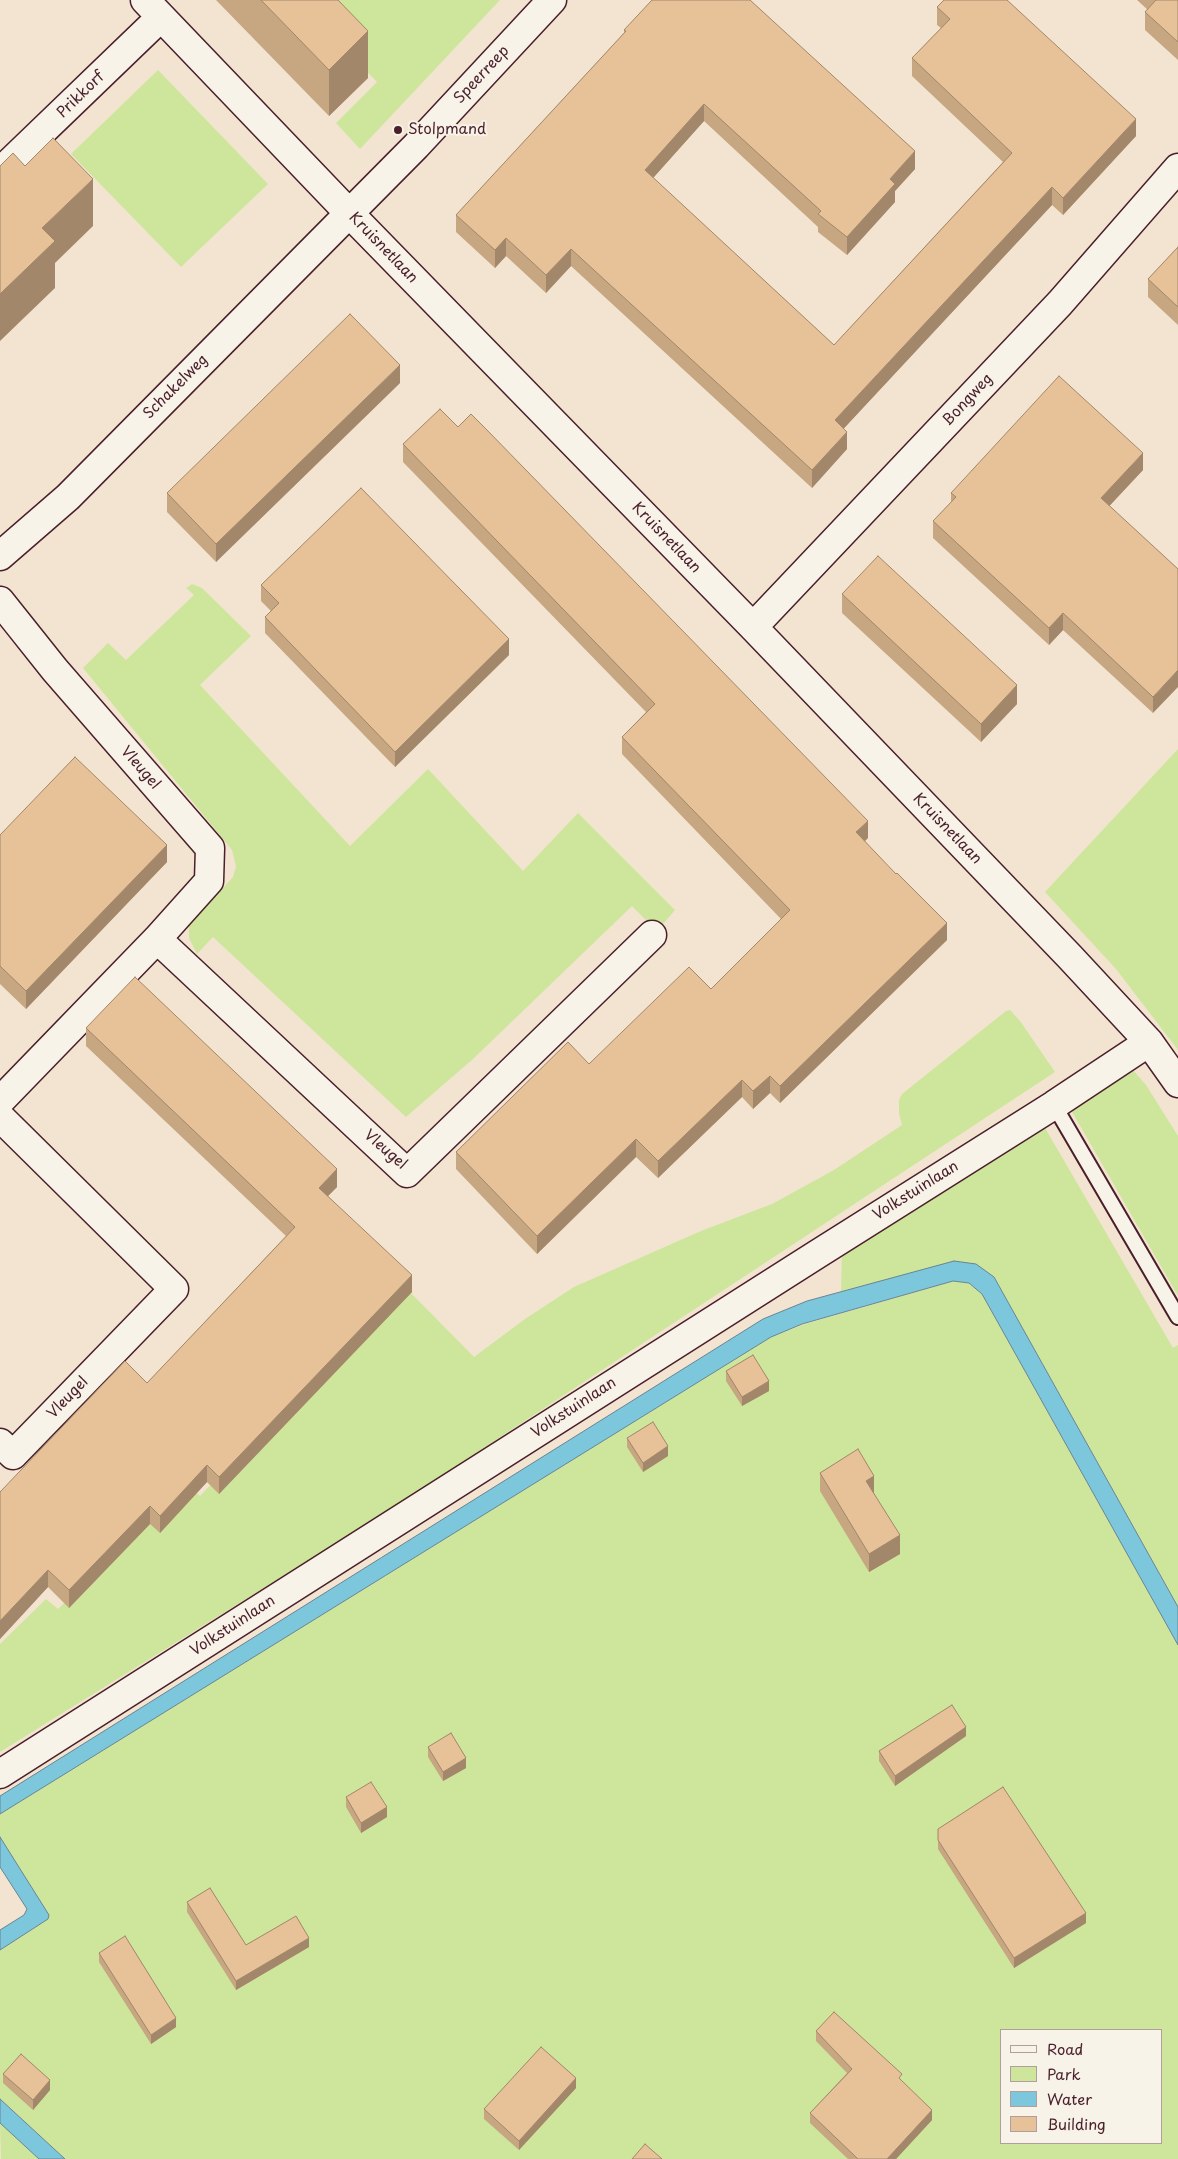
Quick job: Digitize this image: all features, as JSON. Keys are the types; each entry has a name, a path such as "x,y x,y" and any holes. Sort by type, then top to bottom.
{"street":[{"name":"Speerreep","path":"348,212 416,146 552,0"},
{"name":"Kruisnetlaan","path":"153,8 348,212 753,627 1070,957 1149,1042 1178,1083"},
{"name":"Prikkorf","path":"0,172 153,8"},
{"name":"Bongweg","path":"753,627 1060,303 1178,168"},
{"name":"Schakelweg","path":"0,556 68,497 348,212"},
{"name":"Vleugel","path":"0,601 55,670 210,848 208,881 157,939 0,1101"},
{"name":"Vleugel","path":"157,939 408,1173 652,935"},
{"name":"Volkstuinlaan","path":"0,1774 1054,1105 1149,1042"},
{"name":"Vleugel","path":"0,1117 174,1289 13,1455 0,1443"}],"lane":[{"path":"1054,1105 1178,1317"}],"green space":[{"path":"297,0 500,0 360,149 336,123 377,82"},
{"path":"158,70 268,184 181,267 71,154"},
{"path":"192,584 202,588 251,636 200,685 350,846 428,769 523,871 578,813 675,910 657,931 632,906 473,1059 406,1117 213,937 197,954 189,938 189,925 233,877 236,866 232,850 83,668 108,643 126,660 194,595 186,588"},
{"path":"1178,749 1178,1050 1116,969 1045,892"},
{"path":"1010,1010 1020,1021 1055,1072 397,1505 0,1752 0,1644 46,1599 58,1609 186,1482 200,1496 402,1284 474,1357 525,1319 574,1287 701,1231 772,1204 834,1170 902,1125 899,1113 899,1100 902,1094 1006,1011"},
{"path":"1126,1062 1146,1085 1178,1136 1178,1296 1071,1110"},
{"path":"1041,1121 1173,1348 1178,1345 1178,1607 994,1277 870,1285 841,1292 842,1248"},
{"path":"953,1281 969,1283 982,1294 1178,1645 1178,2159 65,2159 0,2099 0,1950 48,1919 49,1915 0,1837 0,1814 771,1337 802,1325"},
{"path":"0,2123 39,2159 1,2159"}],"water":[{"path":"954,1261 976,1264 994,1277 1178,1607 1178,1645 982,1294 969,1283 953,1281 802,1324 771,1337 0,1814 0,1796 763,1319 807,1301"},
{"path":"0,1837 49,1915 48,1919 0,1950 0,1930 24,1915 27,1909 0,1867"},
{"path":"0,2099 65,2159 39,2159 0,2123"}],"building":[{"path":"261,0 338,0 368,31 329,70"},
{"path":"652,0 750,0 915,151 890,179 895,184 847,237 818,214 821,211 704,104 645,170 834,345 1012,153 912,58 950,19 937,7 944,0 1007,0 1136,119 1063,198 1052,187 835,420 847,432 812,470 571,249 546,275 506,238 495,250 456,215 626,31 624,30"},
{"path":"1156,0 1178,0 1178,42 1145,12"},
{"path":"53,138 93,179 42,228 55,241 0,294 0,166 13,153 25,166"},
{"path":"1178,247 1178,307 1148,279"},
{"path":"350,314 400,365 216,544 167,493"},
{"path":"1059,376 1143,453 1101,498 1178,569 1178,670 1153,697 1063,613 1049,628 933,521 956,497 951,493"},
{"path":"440,409 458,427 471,414 486,429 868,821 856,832 947,923 780,1086 770,1076 753,1091 742,1080 658,1161 636,1139 537,1236 456,1152 568,1042 589,1064 689,967 711,989 790,910 622,737 655,704 403,444"},
{"path":"361,488 509,639 395,752 265,617 279,603 261,585"},
{"path":"878,556 1017,685 981,724 842,594"},
{"path":"75,757 167,845 26,991 0,966 0,835"},
{"path":"135,977 337,1169 319,1188 412,1275 219,1477 207,1465 160,1516 150,1506 69,1590 48,1570 0,1621 0,1492 125,1361 147,1383 295,1227 86,1028"},
{"path":"753,1355 769,1381 742,1397 726,1371"},
{"path":"653,1422 668,1446 643,1463 627,1438"},
{"path":"858,1449 874,1476 866,1481 900,1535 869,1554 820,1473"},
{"path":"952,1705 966,1727 895,1776 879,1751"},
{"path":"451,1733 466,1758 443,1772 428,1747"},
{"path":"371,1782 387,1807 361,1823 346,1797"},
{"path":"1003,1787 1086,1913 1014,1958 938,1840 938,1829"},
{"path":"210,1888 246,1945 296,1916 309,1938 236,1981 187,1902"},
{"path":"125,1936 176,2018 151,2035 99,1953"},
{"path":"834,2012 902,2074 899,2078 932,2110 887,2159 858,2159 810,2113 852,2069 816,2031"},
{"path":"541,2047 576,2078 519,2141 484,2109"},
{"path":"21,2054 50,2080 33,2100 3,2074"},
{"path":"645,2144 662,2159 632,2159"}],"place":[{"name":"Stolpmand","path":"398,130"}]}
